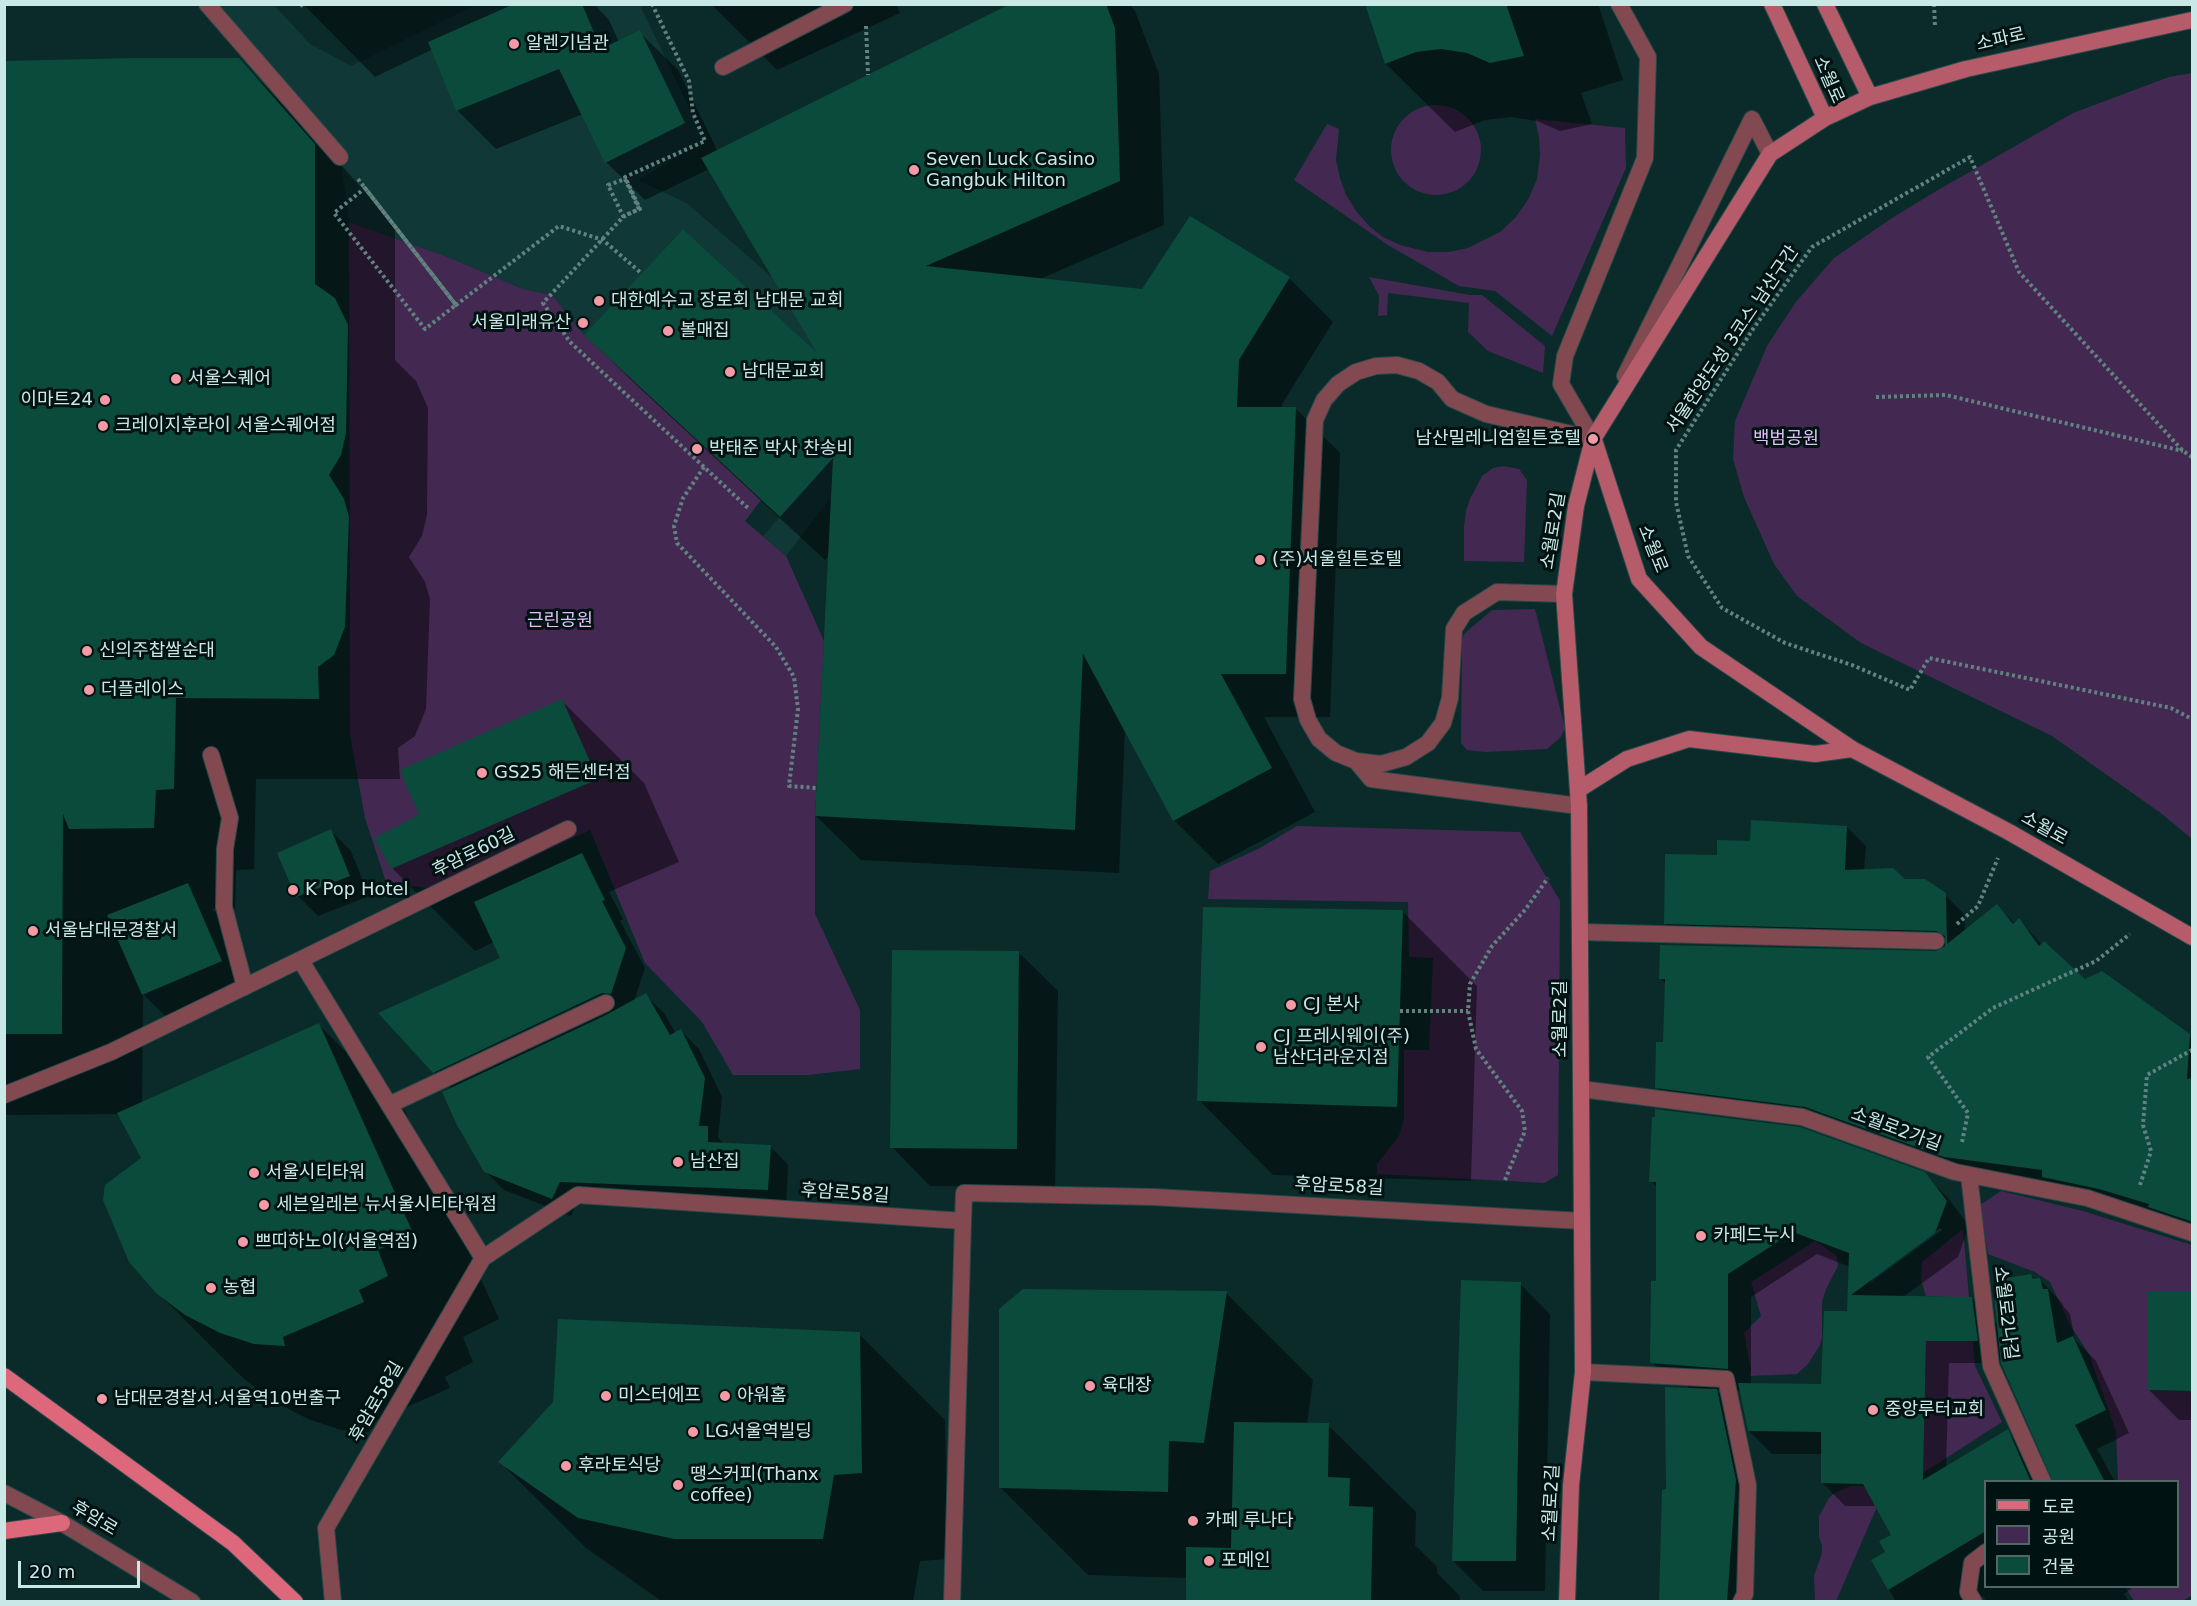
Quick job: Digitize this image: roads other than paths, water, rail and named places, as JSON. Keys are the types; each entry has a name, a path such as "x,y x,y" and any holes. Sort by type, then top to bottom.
{"main road":[{"name":"소월로","path":"1772,4 1825,118 1770,154 1593,440 1639,579 1701,647 1852,749 2009,832 2193,937"},
{"name":"소월로","path":"1825,4 1870,98"},
{"name":"소파로","path":"1825,118 1870,98 1966,69 2193,20"},
{"name":"소월로2길","path":"1567,1602 1571,1485 1583,1372 1579,798 1564,594 1576,506 1593,440"},
{"path":"1579,798 1627,759 1689,739 1815,754 1852,749"},
{"path":"4,1376 233,1543 296,1602"},
{"path":"4,1531 62,1522"}],"street":[{"path":"207,4 340,157"},
{"path":"723,67 845,4"},
{"path":"1593,440 1561,384 1565,356 1645,159 1648,57 1619,4"},
{"path":"1593,440 1752,119 1770,154"},
{"path":"1564,594 1497,592 1464,613 1454,629 1450,698 1443,723 1428,743 1406,757 1381,764 1356,761 1336,753 1319,739 1308,720 1302,699 1315,420 1324,400 1338,384 1356,372 1376,366 1397,365 1419,371 1438,382 1452,399 1486,414 1593,440"},
{"path":"211,755 230,818 225,849 224,907 245,987"},
{"path":"1356,761 1371,779 1579,798"},
{"name":"후암로60길","path":"4,1095 111,1052 568,829"},
{"path":"1580,932 1935,941"},
{"path":"301,961 483,1258"},
{"path":"389,1105 606,1004"},
{"name":"소월로2가길","path":"1581,1089 1802,1117 1962,1174 2087,1198 2193,1233"},
{"name":"소월로2나길","path":"1962,1174 1991,1366 2042,1480"},
{"name":"후암로58길","path":"333,1602 326,1528 483,1258 578,1195 963,1221 964,1192 1154,1197 1582,1221"},
{"path":"952,1602 963,1221"},
{"path":"1583,1372 1726,1379 1748,1485 1745,1594 1741,1602"},
{"name":"후암로","path":"4,1493 62,1522 192,1602"},
{"path":"1974,1602 1968,1592 1972,1563 1984,1554"}],"place":[{"name":"알렌기념관","path":"514,44"},
{"name":"Seven Luck Casino Gangbuk Hilton","path":"914,170"},
{"name":"대한예수교 장로회 남대문 교회","path":"599,301"},
{"name":"서울미래유산","path":"583,323"},
{"name":"볼매집","path":"668,331"},
{"name":"남대문교회","path":"730,372"},
{"name":"서울스퀘어","path":"176,379"},
{"name":"이마트24","path":"105,400"},
{"name":"크레이지후라이 서울스퀘어점","path":"103,426"},
{"name":"남산밀레니엄힐튼호텔","path":"1593,439"},
{"name":"박태준 박사 찬송비","path":"697,449"},
{"name":"(주)서울힐튼호텔","path":"1260,560"},
{"name":"신의주찹쌀순대","path":"87,651"},
{"name":"더플레이스","path":"89,690"},
{"name":"GS25 해든센터점","path":"482,773"},
{"name":"K Pop Hotel","path":"293,890"},
{"name":"서울남대문경찰서","path":"33,931"},
{"name":"CJ 본사","path":"1291,1005"},
{"name":"CJ 프레시웨이(주) 남산더라운지점","path":"1261,1047"},
{"name":"남산집","path":"678,1162"},
{"name":"서울시티타워","path":"254,1173"},
{"name":"세븐일레븐 뉴서울시티타워점","path":"264,1205"},
{"name":"카페드누시","path":"1701,1236"},
{"name":"쁘띠하노이(서울역점)","path":"243,1242"},
{"name":"농협","path":"211,1288"},
{"name":"육대장","path":"1090,1386"},
{"name":"미스터에프","path":"606,1396"},
{"name":"아워홈","path":"725,1396"},
{"name":"남대문경찰서.서울역10번출구","path":"102,1399"},
{"name":"중앙루터교회","path":"1873,1410"},
{"name":"LG서울역빌딩","path":"693,1432"},
{"name":"후라토식당","path":"566,1466"},
{"name":"땡스커피(Thanx coffee)","path":"678,1485"},
{"name":"카페 루나다","path":"1193,1521"},
{"name":"포메인","path":"1209,1561"}],"park label":[{"name":"백범공원","path":"1786,439"},
{"name":"근린공원","path":"560,621"}]}
